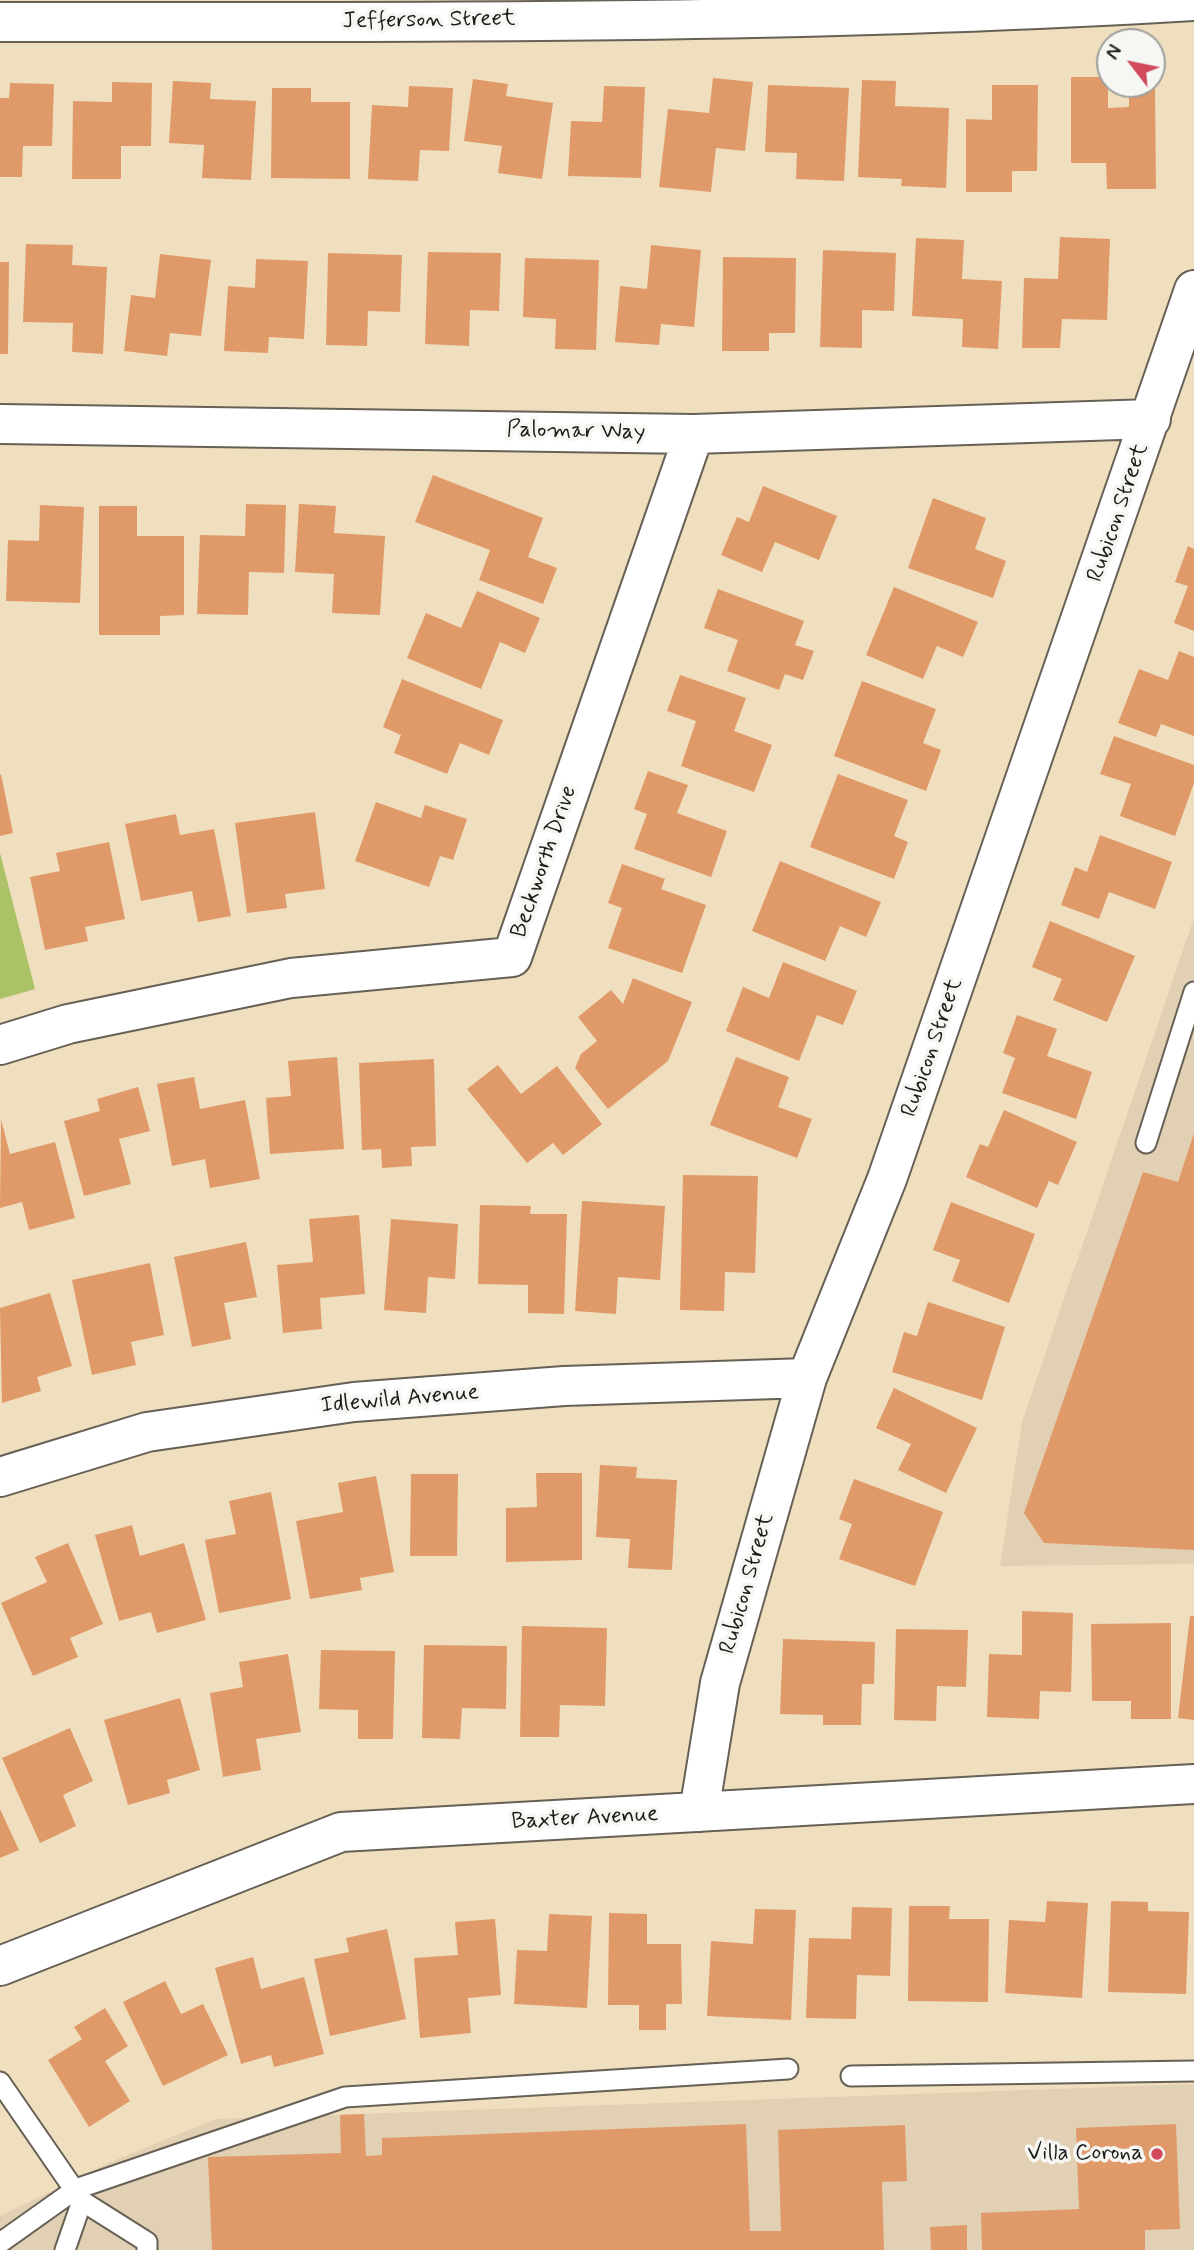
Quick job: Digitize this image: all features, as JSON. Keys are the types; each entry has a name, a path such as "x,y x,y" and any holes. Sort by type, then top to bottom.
{"street":[{"name":"Jefferson Street","path":"0,22 382,22 1000,13 1194,1"},
{"name":"Rubicon Street","path":"699,1812 720,1683 807,1378 887,1179 1152,419 1194,290"},
{"name":"Palomar Way","path":"0,424 694,433 1152,419"},
{"name":"Beckworth Drive","path":"0,1045 68,1024 291,978 512,957 694,433"},
{"name":"Idlewild Avenue","path":"0,1477 147,1432 354,1402 564,1386 807,1378"},
{"name":"Baxter Avenue","path":"0,1966 341,1832 1194,1784"}],"lane":[{"path":"1146,1143 1194,992"},
{"path":"0,2243 79,2195 345,2097 788,2070"},
{"path":"851,2076 1194,2071"},
{"path":"0,2082 79,2195 147,2242 148,2250"},
{"path":"65,2250 79,2195"}],"shaded area":[{"path":"1194,918 1194,1564 1000,1566 1022,1422"},
{"path":"1194,2084 1194,2250 0,2250 0,2216 111,2162 215,2119"}],"green space":[{"path":"0,853 35,989 0,999"}],"building":[{"path":"1071,77 1096,77 1096,98 1108,98 1108,108 1129,107 1129,98 1155,98 1156,189 1107,189 1106,163 1071,163"},
{"path":"713,78 753,82 745,151 716,148 711,192 659,187 668,109 709,113"},
{"path":"473,79 508,84 506,96 553,103 542,179 498,173 502,146 464,141"},
{"path":"862,80 896,81 895,106 949,108 946,188 901,186 902,179 858,177"},
{"path":"173,81 211,83 210,99 256,101 251,180 202,178 204,145 169,143"},
{"path":"112,82 152,83 151,146 121,146 121,179 72,179 73,101 112,102"},
{"path":"10,83 54,84 52,146 23,146 22,177 0,177 0,98 9,98"},
{"path":"768,85 849,88 844,181 796,179 797,153 765,152"},
{"path":"992,85 1038,85 1037,171 1012,171 1012,192 966,192 966,119 992,120"},
{"path":"409,86 453,88 449,151 420,150 418,181 368,179 372,105 408,107"},
{"path":"604,86 645,87 641,178 568,176 571,121 602,122"},
{"path":"272,88 311,88 311,102 350,102 350,179 271,178"},
{"path":"1060,237 1110,239 1107,320 1062,319 1060,348 1022,348 1024,278 1058,279"},
{"path":"916,238 964,240 962,279 1002,281 998,349 962,347 963,319 912,316"},
{"path":"26,244 73,245 72,265 107,267 103,354 72,352 73,323 23,322"},
{"path":"651,245 701,250 694,327 661,324 659,345 615,342 620,286 647,289"},
{"path":"823,250 896,253 894,311 862,310 862,348 820,347"},
{"path":"428,252 501,253 499,311 470,310 469,346 425,344"},
{"path":"328,253 402,255 400,312 368,311 367,346 326,345"},
{"path":"160,254 211,260 201,336 170,333 167,356 124,351 131,295 155,298"},
{"path":"723,257 796,258 795,333 769,333 769,351 722,351"},
{"path":"525,258 599,260 596,350 555,349 556,319 523,317"},
{"path":"256,259 308,261 304,339 269,337 268,353 224,351 228,286 255,288"},
{"path":"0,262 9,262 8,354 0,354"},
{"path":"433,475 543,518 528,557 557,568 543,604 479,580 490,550 415,522"},
{"path":"763,486 837,516 819,560 775,542 762,572 721,555 737,517 749,522"},
{"path":"933,498 986,518 975,549 1006,561 993,598 908,568"},
{"path":"246,504 286,505 284,573 249,572 248,615 197,614 200,535 245,536"},
{"path":"299,504 336,506 334,533 385,536 380,615 332,613 334,574 295,572"},
{"path":"40,505 84,507 80,603 6,601 8,540 39,541"},
{"path":"99,506 137,506 137,536 184,536 184,615 160,616 160,635 99,635"},
{"path":"1188,546 1194,549 1194,631 1174,623 1188,586 1175,582"},
{"path":"894,587 978,622 963,657 937,646 923,679 866,655"},
{"path":"718,589 804,621 795,645 814,651 803,680 785,674 779,690 727,671 738,640 704,628"},
{"path":"477,591 540,618 525,653 500,642 481,689 407,658 426,613 461,628"},
{"path":"1179,651 1194,657 1194,736 1161,724 1156,737 1118,723 1139,669 1168,680"},
{"path":"680,675 746,698 734,731 772,745 754,792 681,766 696,721 667,711"},
{"path":"402,679 503,720 489,755 460,743 447,774 394,753 401,735 383,727"},
{"path":"862,681 936,709 923,743 941,750 926,791 834,756"},
{"path":"1114,736 1194,765 1194,783 1175,836 1120,816 1131,784 1100,774"},
{"path":"648,771 688,785 677,813 727,831 711,877 634,849 647,814 634,809"},
{"path":"838,774 908,800 894,836 908,842 894,879 810,847"},
{"path":"0,775 13,833 0,836"},
{"path":"376,802 421,818 425,805 467,819 453,860 440,856 429,887 355,861"},
{"path":"315,812 325,889 285,894 287,908 247,913 235,823"},
{"path":"176,814 180,835 214,829 231,916 198,922 192,891 141,901 125,824"},
{"path":"1100,835 1172,862 1155,909 1109,892 1099,919 1061,905 1075,867 1087,872"},
{"path":"109,842 125,919 85,927 88,941 45,950 30,877 60,871 56,853"},
{"path":"780,861 881,902 866,937 840,926 825,961 752,931"},
{"path":"622,864 665,879 661,889 706,905 682,973 608,948 622,908 608,903"},
{"path":"1050,921 1135,956 1107,1022 1053,1000 1062,979 1032,967"},
{"path":"783,962 857,991 843,1025 817,1015 799,1061 726,1031 743,987 769,998"},
{"path":"633,978 692,1002 668,1061 608,1109 575,1068 581,1054 597,1041 578,1017 611,990 623,1004"},
{"path":"1017,1015 1057,1029 1047,1056 1092,1072 1076,1119 1002,1093 1015,1058 1003,1053"},
{"path":"337,1057 344,1149 270,1154 266,1098 291,1096 288,1061"},
{"path":"736,1057 789,1077 778,1107 812,1119 797,1158 710,1125"},
{"path":"434,1059 436,1146 411,1147 412,1166 382,1168 381,1149 362,1150 359,1063"},
{"path":"498,1065 521,1094 557,1066 602,1124 563,1155 553,1143 527,1163 467,1089"},
{"path":"194,1077 200,1109 245,1100 260,1179 210,1188 205,1159 172,1166 157,1084"},
{"path":"138,1087 150,1131 119,1139 131,1184 84,1196 64,1121 100,1111 97,1099"},
{"path":"1004,1110 1077,1142 1058,1185 1049,1181 1037,1208 966,1177 980,1144 988,1147"},
{"path":"1,1119 10,1154 55,1142 75,1218 29,1230 22,1202 0,1208"},
{"path":"1194,1133 1194,1550 1044,1543 1024,1513 1143,1172 1178,1182"},
{"path":"683,1175 758,1176 755,1273 725,1272 724,1311 680,1310"},
{"path":"582,1201 665,1206 660,1280 618,1277 616,1314 575,1311"},
{"path":"951,1202 1035,1234 1009,1303 952,1281 960,1260 933,1250"},
{"path":"480,1205 531,1206 530,1214 567,1214 564,1314 528,1313 528,1285 478,1284"},
{"path":"359,1215 365,1294 320,1298 322,1329 283,1333 277,1265 313,1262 309,1219"},
{"path":"391,1219 458,1224 455,1279 428,1277 426,1313 384,1310"},
{"path":"246,1242 257,1297 224,1303 231,1339 192,1347 174,1257"},
{"path":"150,1263 164,1335 131,1342 136,1365 92,1375 72,1280"},
{"path":"50,1293 72,1366 37,1377 41,1391 2,1403 0,1308"},
{"path":"928,1302 1005,1327 982,1400 892,1372 904,1332 917,1336"},
{"path":"894,1388 977,1428 946,1493 898,1470 911,1444 876,1428"},
{"path":"600,1465 637,1467 636,1478 677,1480 672,1570 628,1568 630,1539 596,1537"},
{"path":"536,1473 582,1473 582,1560 506,1562 506,1508 537,1507"},
{"path":"411,1474 458,1474 457,1556 410,1556"},
{"path":"376,1476 394,1572 360,1578 362,1590 310,1599 296,1521 343,1512 338,1483"},
{"path":"854,1479 943,1512 915,1586 839,1559 852,1524 839,1519"},
{"path":"271,1492 291,1599 219,1613 205,1540 236,1534 229,1501"},
{"path":"132,1525 140,1556 184,1543 206,1620 157,1633 151,1612 119,1621 95,1535"},
{"path":"68,1543 103,1624 70,1638 78,1657 33,1676 1,1603 47,1582 35,1557"},
{"path":"1022,1611 1073,1613 1071,1692 1040,1691 1039,1719 987,1717 989,1654 1022,1655"},
{"path":"1190,1616 1194,1616 1194,1720 1178,1718"},
{"path":"1171,1623 1171,1719 1131,1719 1131,1701 1092,1701 1091,1624"},
{"path":"522,1626 607,1628 605,1706 560,1705 559,1737 520,1737"},
{"path":"896,1629 968,1630 966,1687 937,1686 936,1721 894,1720"},
{"path":"783,1639 875,1642 874,1684 862,1684 861,1725 823,1725 823,1715 780,1714"},
{"path":"424,1645 507,1646 506,1709 462,1708 460,1739 422,1738"},
{"path":"321,1650 395,1651 393,1739 358,1739 358,1710 319,1709"},
{"path":"288,1654 301,1732 256,1739 261,1770 223,1777 210,1693 243,1687 239,1662"},
{"path":"180,1698 200,1770 167,1780 170,1793 128,1805 104,1720"},
{"path":"70,1728 93,1781 63,1795 76,1826 40,1843 2,1758"},
{"path":"0,1809 19,1850 0,1858"},
{"path":"1047,1901 1088,1903 1082,1998 1005,1993 1009,1920 1045,1922"},
{"path":"1111,1901 1148,1902 1148,1911 1189,1912 1186,1994 1108,1992"},
{"path":"909,1906 950,1906 949,1919 989,1919 988,2002 908,2001"},
{"path":"852,1907 892,1908 890,1976 857,1975 856,2019 806,2018 809,1938 851,1939"},
{"path":"755,1909 796,1910 791,2020 707,2016 711,1941 753,1944"},
{"path":"609,1913 647,1914 647,1944 681,1944 682,2004 666,2004 666,2030 639,2030 639,2005 608,2005"},
{"path":"549,1914 592,1916 587,2008 514,2004 517,1950 547,1951"},
{"path":"495,1919 501,1995 468,1998 471,2033 420,2038 414,1958 458,1955 455,1922"},
{"path":"387,1929 406,2019 330,2036 314,1959 349,1952 346,1938"},
{"path":"253,1957 261,1989 304,1977 324,2054 274,2067 271,2055 241,2064 215,1968"},
{"path":"165,1981 181,2014 203,2004 228,2055 163,2086 123,2002"},
{"path":"105,2008 128,2046 105,2061 130,2101 89,2127 48,2060 82,2039 74,2027"},
{"path":"364,2114 366,2156 382,2155 382,2138 746,2124 750,2231 781,2231 778,2130 905,2125 907,2181 882,2182 884,2250 212,2250 208,2157 341,2153 340,2115"},
{"path":"1176,2124 1180,2229 1145,2230 1145,2250 982,2250 981,2213 1079,2209 1076,2128"},
{"path":"967,2225 967,2250 931,2250 930,2227"}],"place":[{"name":"Villa Corona","path":"1157,2154"}]}
